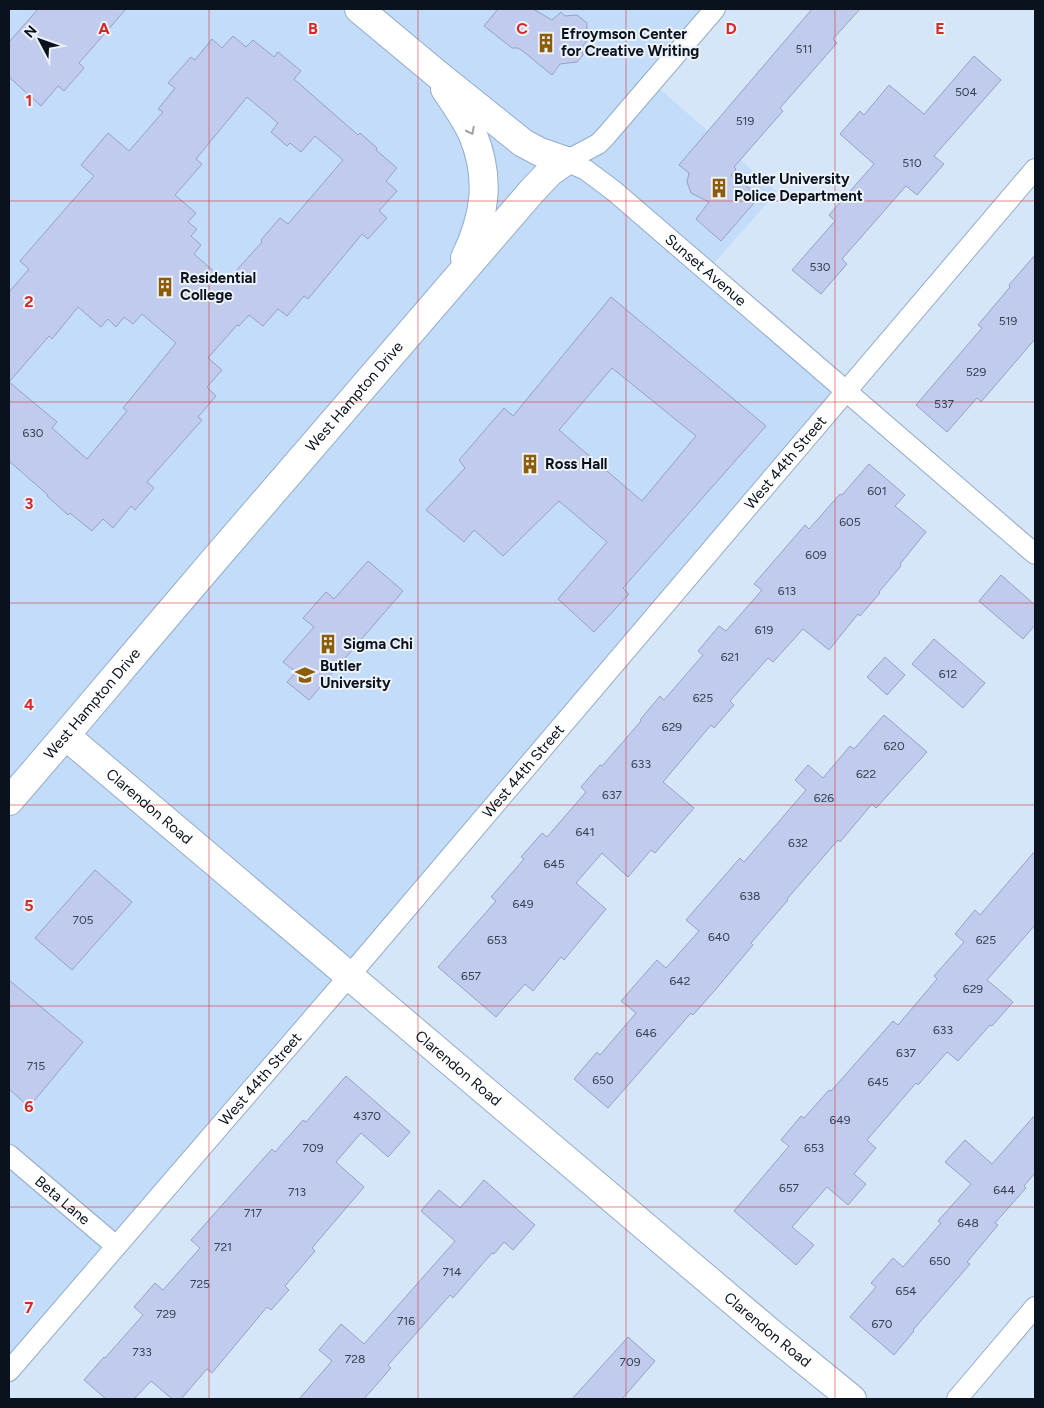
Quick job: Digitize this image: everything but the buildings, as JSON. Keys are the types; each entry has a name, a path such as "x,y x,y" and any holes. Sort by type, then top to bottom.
{"street":[{"name":"Sunset Avenue","path":"359,9 532,149 586,170 614,191 1035,554"},
{"name":"West Hampton Drive","path":"9,801 532,191 550,172 598,144 715,9"},
{"path":"437,74 472,133 484,178 484,197 477,230 453,282"},
{"name":"West 44th Street","path":"9,1371 350,975 1035,169"},
{"name":"Clarendon Road","path":"66,736 757,1321 852,1399"},
{"name":"Beta Lane","path":"9,1154 116,1246"},
{"path":"958,1399 1035,1307"}],"shaded area":[{"name":"Butler University","path":"9,9 696,9 703,15 652,82 777,192 706,272 848,392 9,1364"}],"place":[{"name":"Efroymson Center for Creative Writing","path":"546,43"},
{"name":"Butler University Police Department","path":"719,188"},
{"name":"Residential College","path":"165,287"},
{"name":"Ross Hall","path":"530,464"},
{"name":"Sigma Chi","path":"328,644"},
{"name":"Butler University","path":"305,675"}]}
